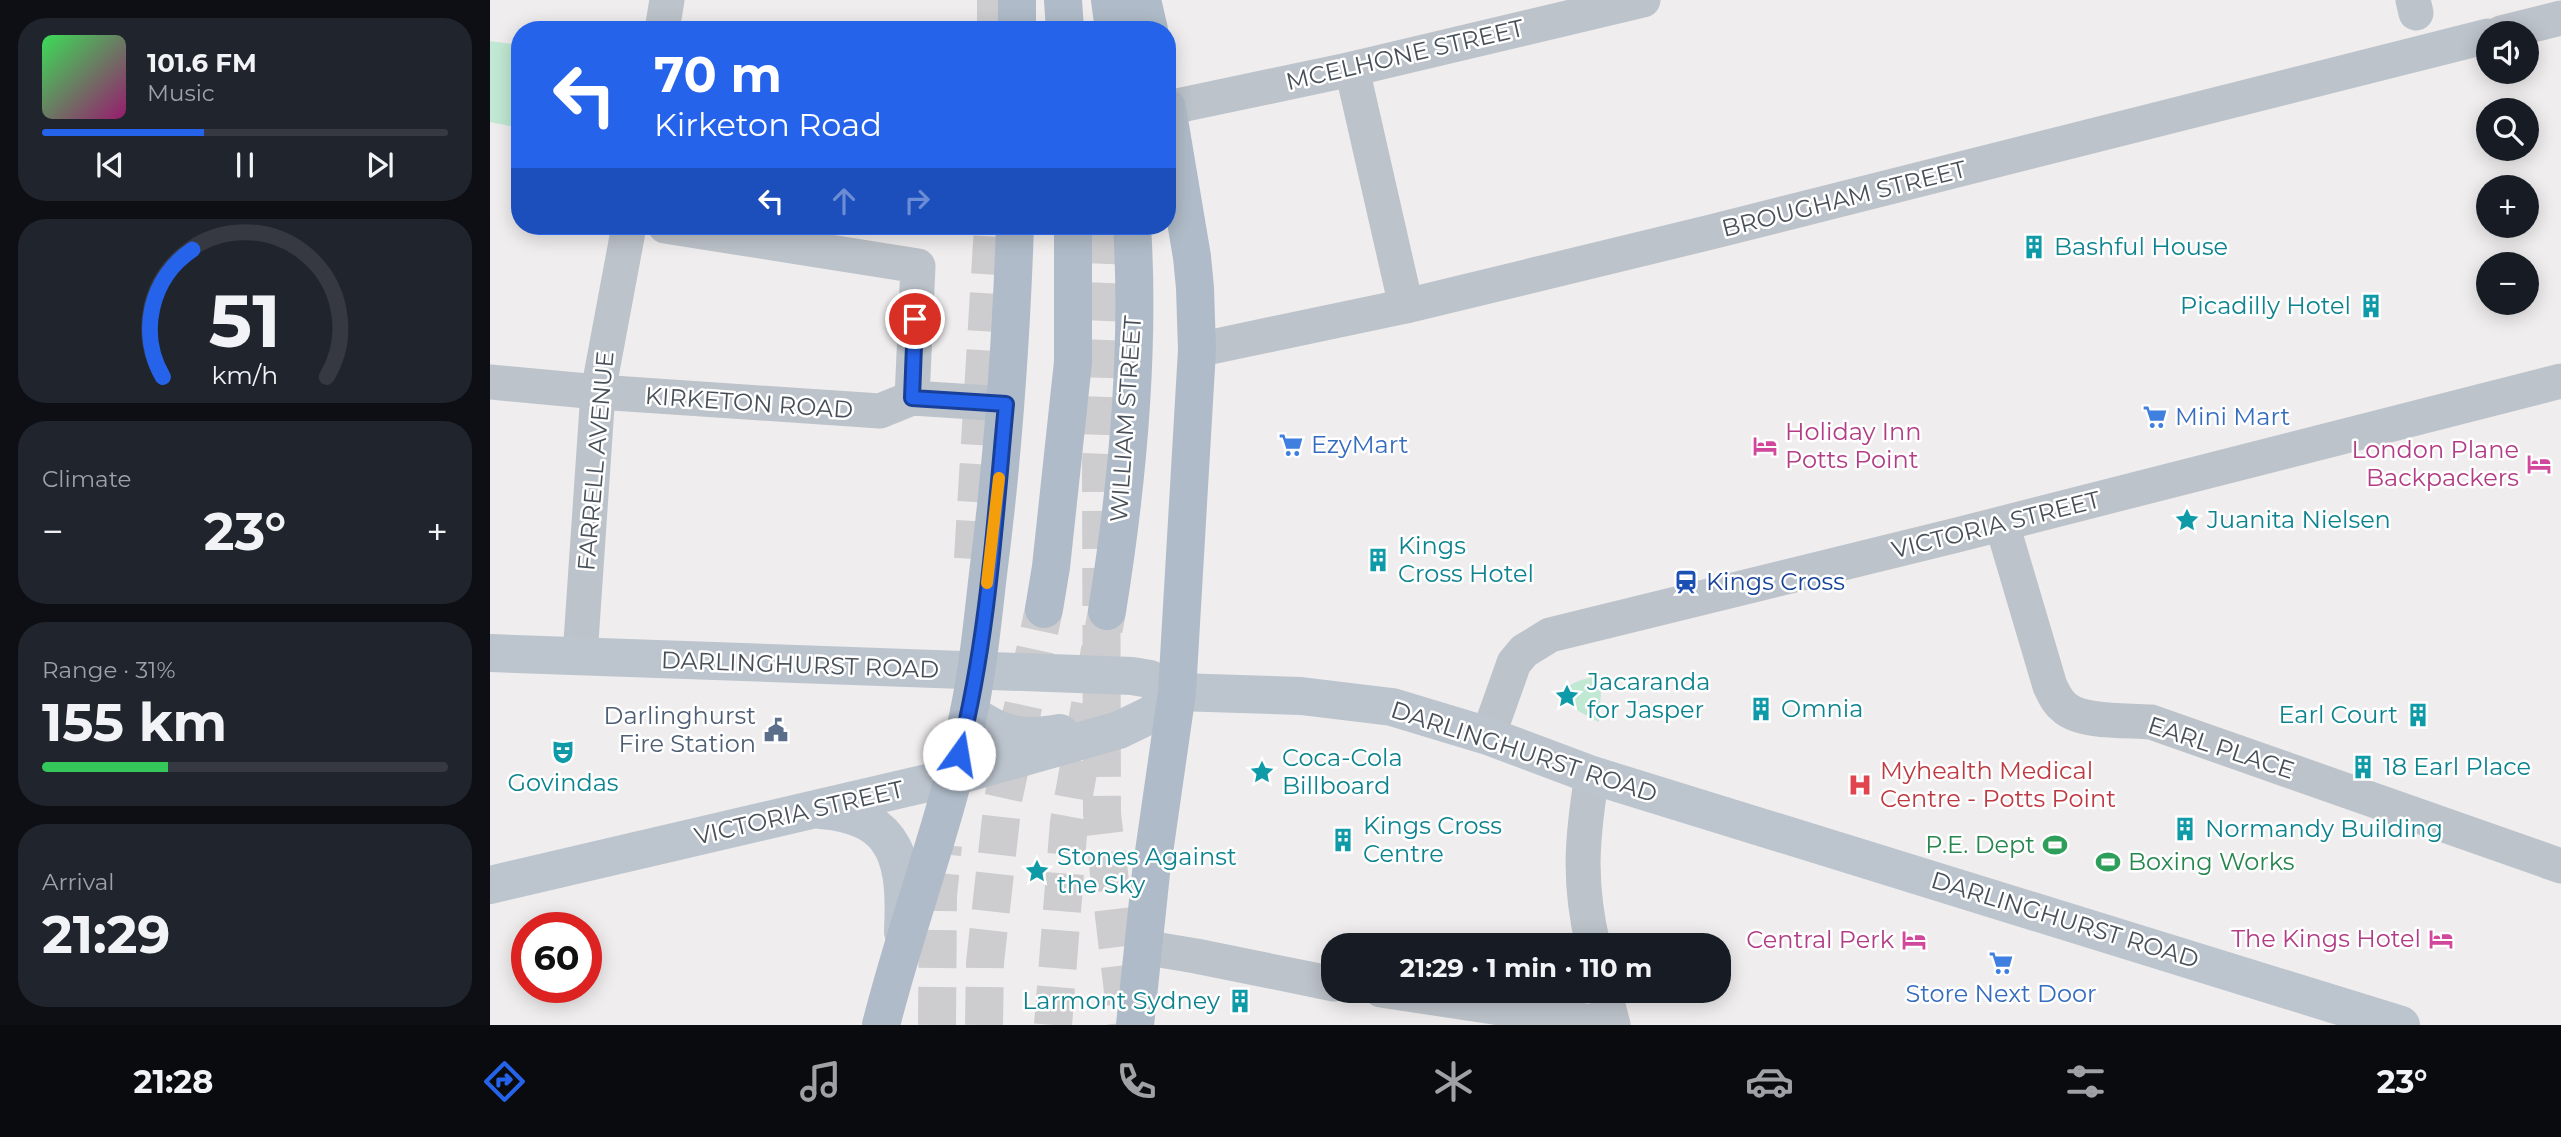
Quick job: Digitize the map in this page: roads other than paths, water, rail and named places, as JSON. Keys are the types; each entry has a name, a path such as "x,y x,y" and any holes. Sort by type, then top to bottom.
{"main road":[{"path":"1017,0 1017,21"},
{"path":"1063,0 1064,21"},
{"path":"1110,0 1113,21"},
{"path":"1142,0 1147,21"},
{"path":"1135,1025 1197,350 1192,257 1176,162"},
{"path":"881,1025 953,778 976,672 1006,404 1015,235"},
{"path":"1044,609 1073,362 1073,235"},
{"name":"WILLIAM STREET","path":"1107,611 1122,516 1134,309 1132,235"}],"street":[{"path":"664,21 667,0"},
{"name":"MCELHONE STREET","path":"1176,106 1352,69 1643,0"},
{"path":"2539,24 2561,18"},
{"name":"BROUGHAM STREET","path":"1197,350 1406,306 1711,232 2476,39"},
{"path":"1352,69 1406,306"},
{"name":"FARRELL AVENUE","path":"580,656 598,392 627,235"},
{"path":"722,235 918,266 912,398"},
{"name":"VICTORIA STREET","path":"1488,736 1514,663 1524,651 1550,635 2002,524 2561,381"},
{"name":"KIRKETON ROAD","path":"490,383 880,411 912,398 1006,404"},
{"name":"EARL PLACE","path":"2002,524 2050,685 2055,698 2075,715 2151,722 2561,866"},
{"name":"DARLINGHURST ROAD","path":"490,653 1132,677 1150,679 1164,703 1348,701 1392,707 1488,736 1592,775 2401,1025"},
{"path":"969,712 1007,734 1035,737 1164,703"},
{"name":"VICTORIA STREET","path":"490,886 953,778 1119,730 1164,703"},
{"path":"1590,933 1586,913 1582,847 1592,775"},
{"path":"813,810 858,818 873,826 894,848 903,875 905,894 903,948"},
{"path":"1142,947 1321,981"},
{"path":"1467,1003 1613,1025 1607,1003"}],"tunnel":[{"path":"996,0 996,21"},
{"path":"973,559 992,235"},
{"path":"1110,235 1101,464 1102,814 1127,1025"},
{"path":"984,1025 985,963 1003,800 1044,609"},
{"path":"1053,1025 1069,822 1107,611"},
{"path":"937,1025 938,896 943,845"}],"place":[{"name":"Bashful House","path":"2034,247"},
{"name":"Picadilly Hotel","path":"2371,306"},
{"name":"Mini Mart","path":"2155,417"},
{"name":"EzyMart","path":"1291,445"},
{"name":"Holiday Inn Potts Point","path":"1765,446"},
{"name":"London Plane Backpackers","path":"2539,464"},
{"name":"Juanita Nielsen","path":"2187,520"},
{"name":"Kings Cross Hotel","path":"1378,560"},
{"name":"Kings Cross","path":"1686,582"},
{"name":"Jacaranda for Jasper","path":"1567,696"},
{"name":"Omnia","path":"1761,709"},
{"name":"Earl Court","path":"2418,715"},
{"name":"Darlinghurst Fire Station","path":"776,730"},
{"name":"Govindas","path":"563,752"},
{"name":"18 Earl Place","path":"2363,767"},
{"name":"Coca-Cola Billboard","path":"1262,772"},
{"name":"Myhealth Medical Centre - Potts Point","path":"1860,785"},
{"name":"Normandy Building","path":"2185,829"},
{"name":"Kings Cross Centre","path":"1343,840"},
{"name":"P.E. Dept","path":"2055,845"},
{"name":"Boxing Works","path":"2108,862"},
{"name":"Stones Against the Sky","path":"1037,871"},
{"name":"The Kings Hotel","path":"2441,939"},
{"name":"Central Perk","path":"1914,940"},
{"name":"Store Next Door","path":"2001,963"},
{"name":"Larmont Sydney","path":"1240,1001"}]}
